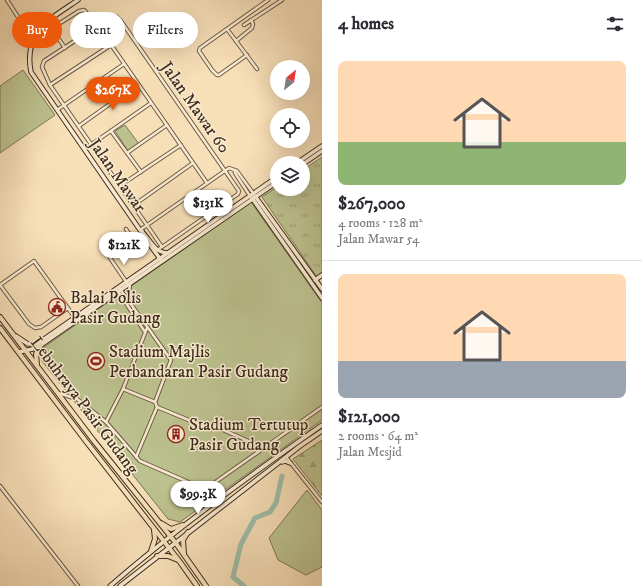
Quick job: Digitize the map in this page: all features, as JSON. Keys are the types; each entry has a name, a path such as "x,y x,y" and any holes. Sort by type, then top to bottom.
{"main road":[{"name":"Jalan Mawar","path":"60,12 78,0"},
{"name":"Jalan Mawar","path":"32,48 30,54 31,72 161,260"},
{"path":"307,156 322,146"},
{"path":"310,159 322,151"},
{"path":"19,352 36,348 41,345 270,183"},
{"path":"128,283 151,264 161,260 168,253 270,186"},
{"path":"253,196 316,280 320,283 322,289"},
{"path":"253,196 322,298"},
{"path":"151,264 156,251 160,253 168,253"},
{"path":"312,282 322,275"},
{"path":"314,287 320,283"},
{"path":"14,334 24,342 33,345 37,344 112,296 118,289"},
{"name":"Lebuhraya Pasir Gudang","path":"0,317 175,542 206,586"},
{"name":"Lebuhraya Pasir Gudang","path":"0,328 85,440 164,540 197,586"},
{"path":"37,365 36,354 41,345"},
{"path":"110,586 164,540 322,425"},
{"path":"120,586 188,532 322,431"},
{"path":"286,457 286,453 291,447"},
{"path":"274,459 283,456 286,457"},
{"path":"278,463 285,461 290,463"},
{"path":"156,519 172,529 183,526"},
{"path":"151,525 156,538 151,551"},
{"path":"185,557 182,544 188,532"},
{"path":"157,556 168,556 180,562"}],"street":[{"path":"7,0 15,12"},
{"path":"247,55 220,74 215,74 199,51 200,48 268,0"},
{"path":"244,25 282,0"},
{"path":"256,9 260,14"},
{"path":"76,12 79,10 87,12"},
{"path":"65,48 54,32 54,28 70,16"},
{"path":"236,41 252,28 253,24 251,20"},
{"name":"Jalan Mawar 60","path":"125,26 238,189 238,194 162,247"},
{"path":"227,29 257,69"},
{"path":"70,45 44,61 42,67 50,85 162,247 156,251"},
{"path":"50,85 106,48"},
{"path":"113,48 207,183"},
{"path":"58,110 124,64"},
{"path":"79,126 138,84"},
{"path":"92,144 152,103"},
{"path":"127,153 167,125"},
{"path":"111,131 141,172"},
{"path":"120,185 180,145"},
{"path":"134,205 193,164"},
{"path":"141,230 225,170 230,168 237,171 253,196"},
{"path":"126,229 133,240 110,258 128,283 128,301"},
{"path":"68,308 41,327 35,328 29,324 0,285 34,261 76,319"},
{"path":"118,289 145,332"},
{"path":"118,289 171,360 155,402 156,407 136,457"},
{"path":"112,296 123,299"},
{"path":"106,422 123,389 147,327"},
{"path":"123,389 155,402"},
{"path":"58,393 77,400 106,422 139,460 147,465 204,489 318,410 322,409"},
{"path":"156,407 208,428 212,425 264,448"},
{"path":"286,457 322,502"},
{"path":"0,486 78,586"}],"green space":[{"path":"23,70 55,115 0,153 0,86"},
{"path":"125,125 139,144 128,151 115,131"},
{"path":"322,157 322,273 317,277 262,197 270,192 270,196 310,196 310,165"},
{"path":"251,202 322,303 322,420 180,522 168,519 42,361 44,347"},
{"path":"322,440 322,496 293,459"},
{"path":"307,490 322,510 322,567 306,575 278,560 269,538"}],"waterway":[{"path":"244,586 233,577 241,544 255,518 270,512 276,503 282,476"}],"place":[{"name":"Balai Polis Pasir Gudang","path":"57,307"},
{"name":"Stadium Majlis Perbandaran Pasir Gudang","path":"96,361"},
{"name":"Stadium Tertutup Pasir Gudang","path":"176,434"}]}
